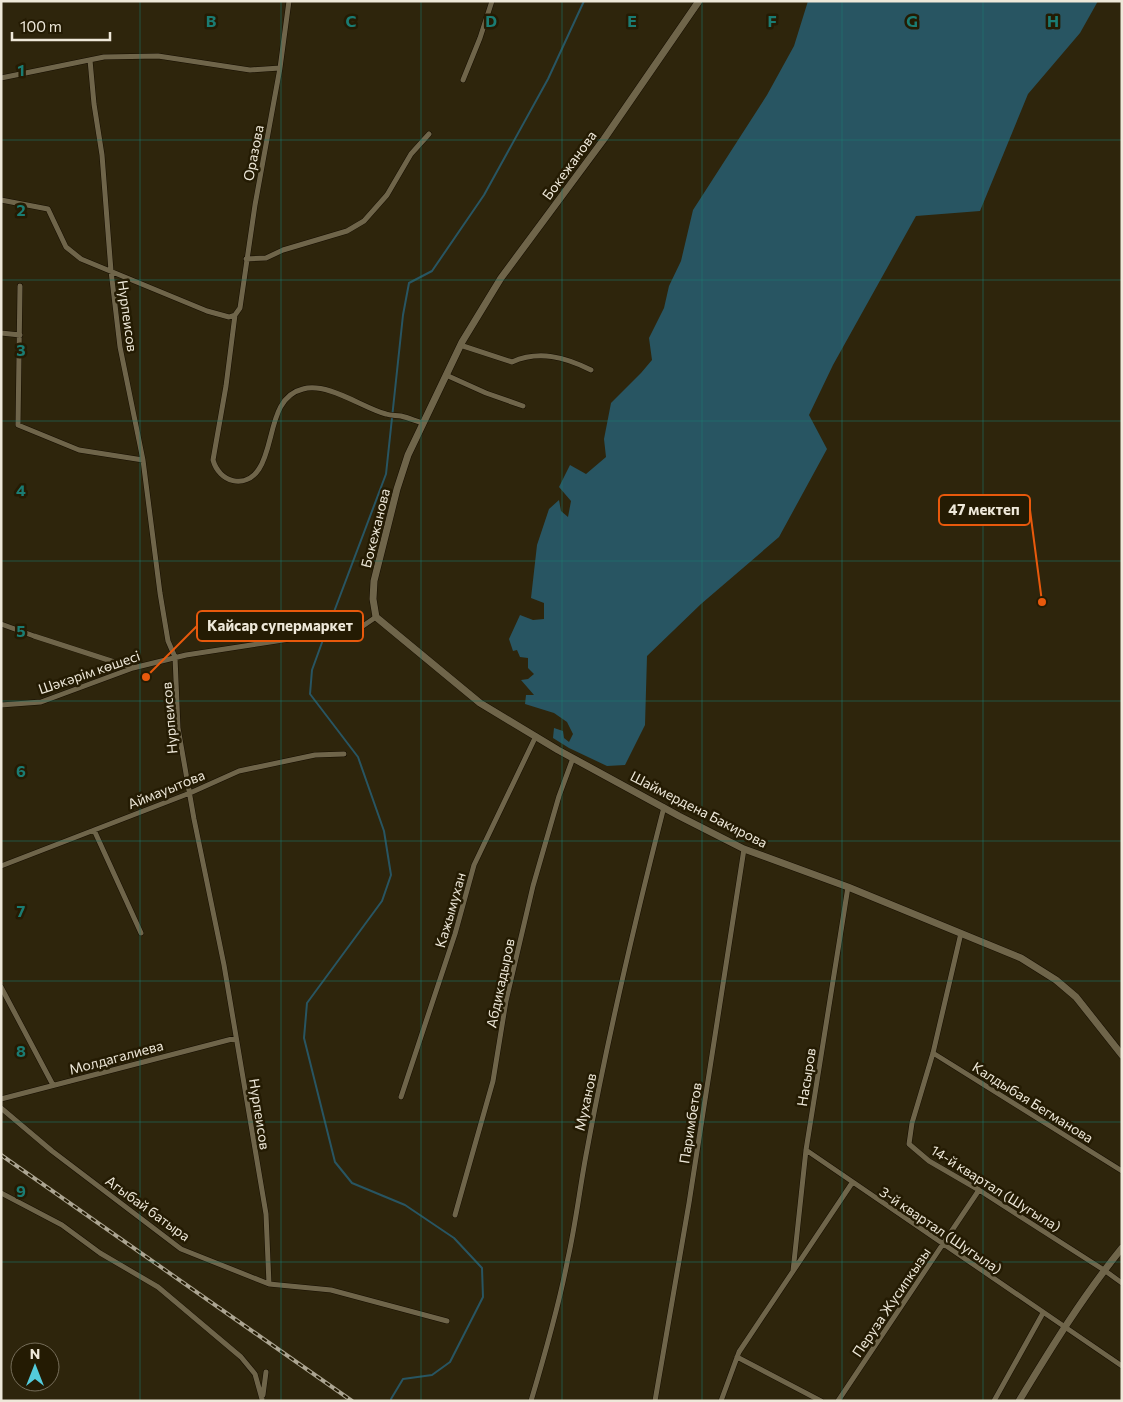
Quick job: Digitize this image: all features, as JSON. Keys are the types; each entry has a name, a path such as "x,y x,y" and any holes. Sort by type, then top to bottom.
{"street":[{"name":"Оразова","path":"235,315 240,308 246,259 280,68 289,1"},
{"path":"463,80 492,1"},
{"name":"Бокежанова","path":"376,617 373,598 374,581 397,489 408,455 460,345 502,278 604,139 699,1"},
{"path":"1,78 104,57 158,56 250,70 280,68"},
{"name":"Нурпеисов","path":"90,60 94,104 102,155 111,271 120,347 143,460 168,641 175,657 178,728 224,964 266,1214 269,1284"},
{"path":"246,259 266,258 283,250 347,231 364,221 387,195 411,154 429,134"},
{"path":"1,200 48,209 66,247 81,259 207,311 229,316 235,315 213,460 216,470 224,478 242,481 251,478 258,470 264,458 276,418 282,406 291,394 302,389 322,389 386,414 423,423"},
{"path":"20,286 18,425 79,450 143,460"},
{"path":"1,333 20,335"},
{"path":"460,345 512,362 523,357 540,354 572,361 591,370"},
{"path":"446,375 486,393 523,406"},
{"name":"Шәкәрім көшесі","path":"1,706 41,702 133,668 175,657 316,634 345,634 358,630 376,617"},
{"name":"Шаймердена Бакирова","path":"376,617 480,704 573,758 664,807 744,849 848,887 1021,958 1056,980 1076,997 1122,1055"},
{"path":"1,624 133,668"},
{"name":"Кажымухан","path":"401,1097 455,934 474,865 536,736"},
{"name":"Аймауытова","path":"1,866 190,793 239,771 315,755 344,754"},
{"name":"Абдикадыров","path":"455,1215 493,1081 506,1001 533,886 559,796 573,758"},
{"name":"Муханов","path":"531,1401 569,1258 587,1150 610,1036 638,909 664,807"},
{"path":"94,830 141,933"},
{"name":"Паримбетов","path":"655,1401 744,849"},
{"name":"Насыров","path":"793,1272 806,1150 848,887"},
{"name":"14-й квартал (Шугыла)","path":"961,933 933,1053 912,1123 909,1144 929,1161 978,1190 1122,1283"},
{"path":"1,987 53,1085"},
{"name":"Молдагалиева","path":"1,1099 236,1038"},
{"name":"Калдыбая Бегманова","path":"933,1053 1122,1170"},
{"name":"Агыбай батыра","path":"1,1108 52,1151 181,1249 269,1284 331,1290 447,1321"},
{"name":"3-й квартал (Шугыла)","path":"806,1150 1122,1366"},
{"path":"721,1401 737,1357 852,1183"},
{"name":"Перуза Жусипкызы","path":"838,1401 978,1190"},
{"path":"1,1193 62,1225 100,1253 158,1287 242,1357 256,1374 262,1400"},
{"path":"1019,1401 1065,1327 1104,1270 1122,1248"},
{"path":"994,1401 1043,1312"},
{"path":"737,1357 821,1401"},
{"path":"262,1400 266,1372"}],"water":[{"path":"808,1 1098,1 1080,33 1028,94 980,211 916,216 833,365 809,415 827,449 779,537 701,604 647,656 645,725 625,765 607,766 569,748 553,738 554,728 563,731 564,738 569,742 573,734 567,722 554,713 525,704 526,695 534,695 521,680 528,679 534,674 528,668 528,658 520,657 517,650 513,651 509,639 520,615 533,620 544,619 544,603 531,598 537,545 549,509 559,500 561,511 568,517 571,501 559,487 570,465 586,474 606,457 604,439 611,403 652,360 649,338 664,308 669,286 681,261 693,210 767,95 794,46"}],"waterway":[{"path":"326,633 386,474 403,315 409,283 432,271 484,195 548,79 584,1"},
{"path":"324,637 312,670 310,694 358,757 384,831 391,875 382,901 307,1003 304,1038 335,1162 352,1183 405,1205 454,1238 482,1268 483,1297 450,1362 432,1375 403,1379 391,1399"}],"railway":[{"path":"1,1155 352,1401"}],"place":[{"name":"47 мектеп","path":"1042,602"},
{"name":"Кайсар супермаркет","path":"146,677"}]}
